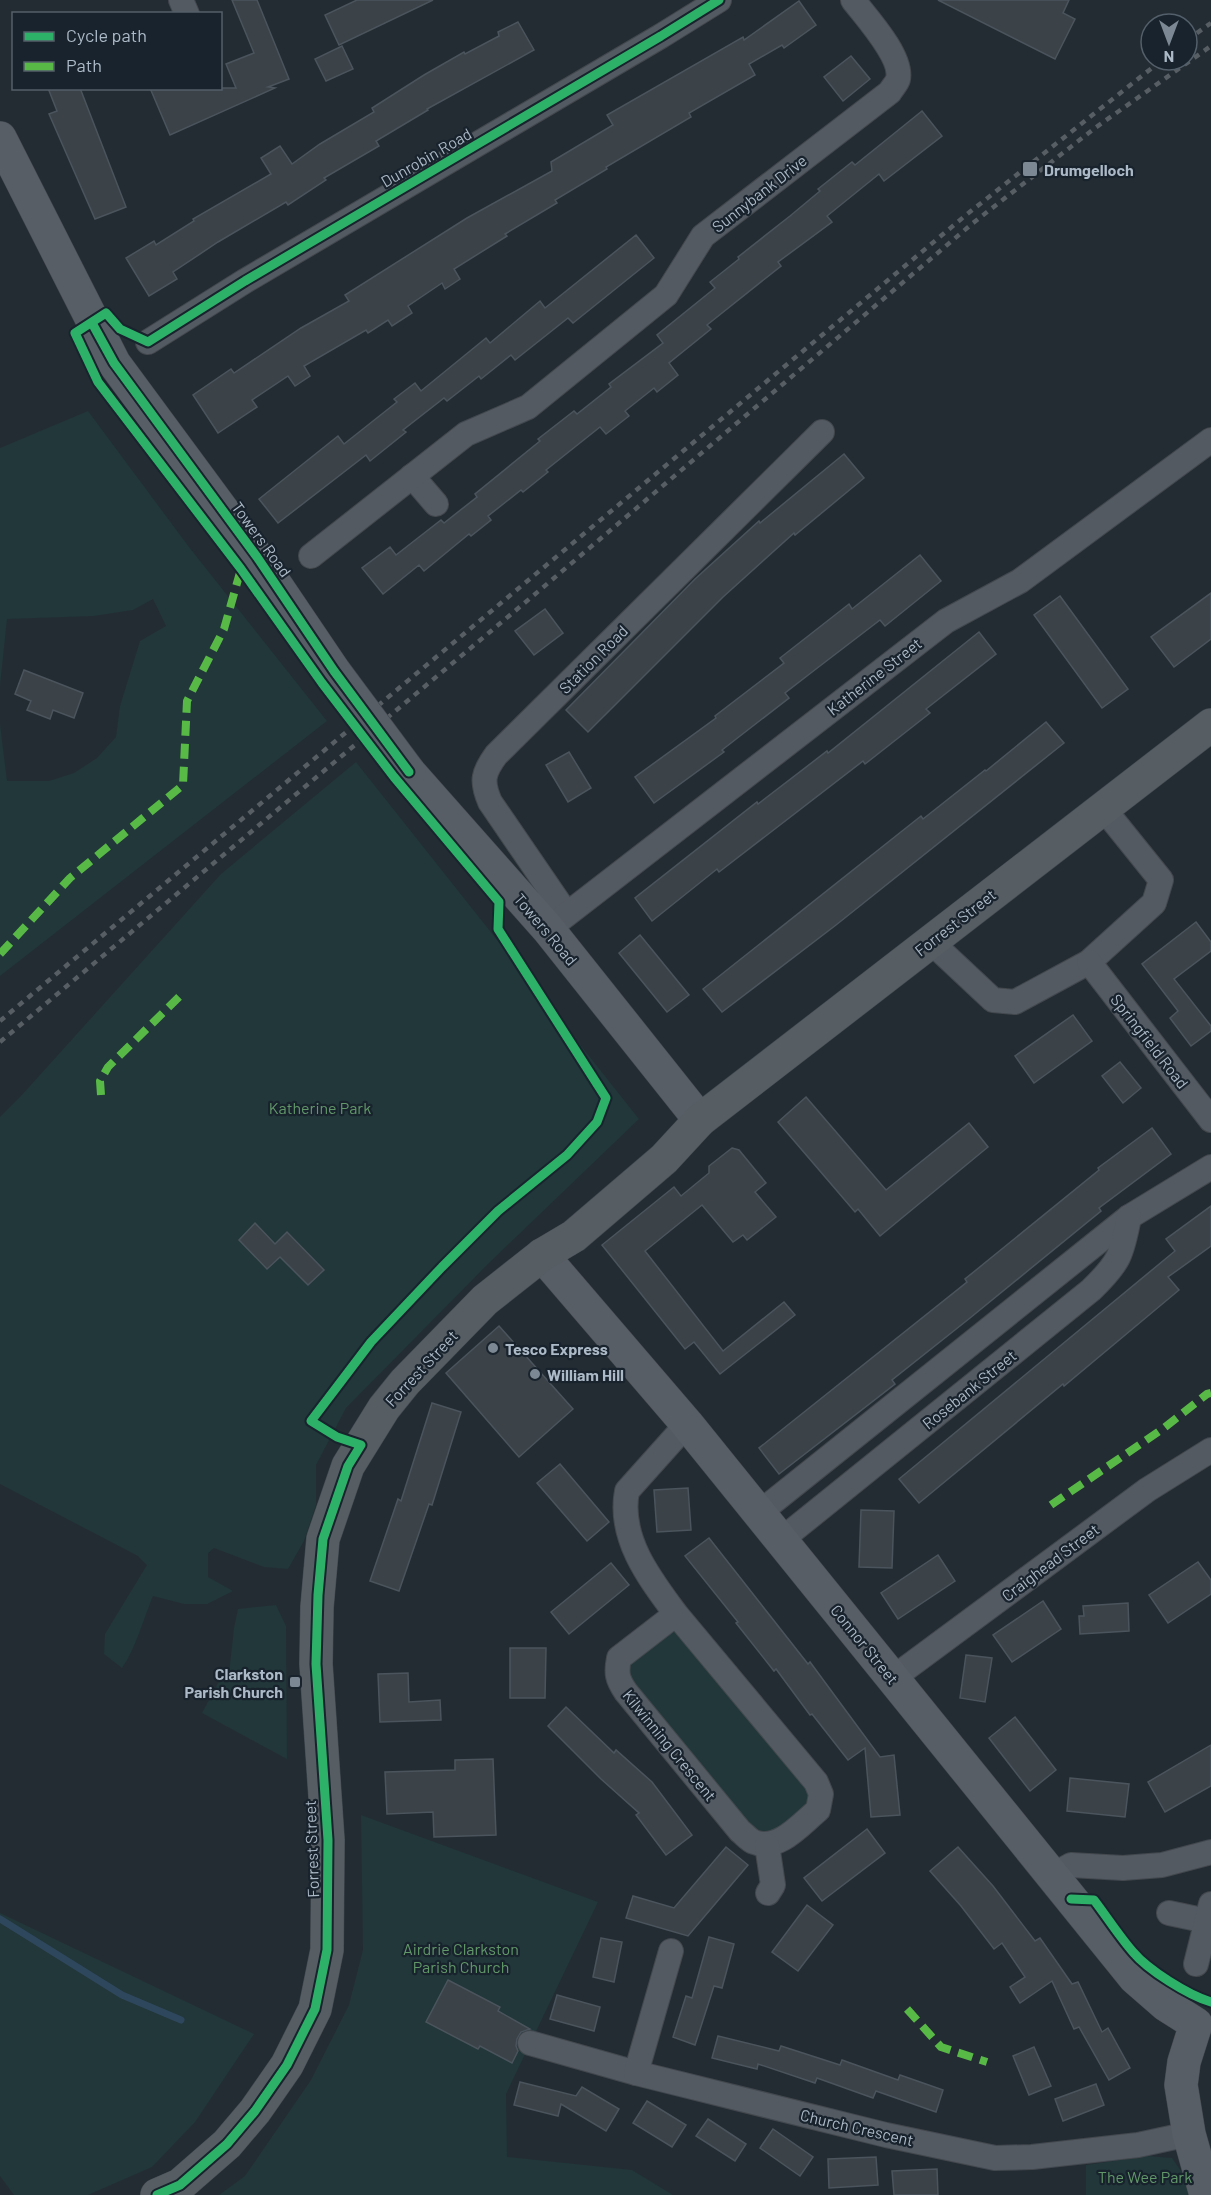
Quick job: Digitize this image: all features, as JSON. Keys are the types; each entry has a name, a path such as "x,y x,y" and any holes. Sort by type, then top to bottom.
{"main road":[{"name":"Towers Road","path":"0,138 114,363 257,557 334,671 409,772 557,921 699,1120"},
{"name":"Forrest Street","path":"157,2195 180,2185 227,2144 241,2128 287,2065 315,2009 327,1950 328,1840 316,1664 317,1607 323,1539 348,1466 384,1408 405,1382 485,1300 542,1254 562,1221 635,1156 650,1144 699,1120 1211,725"},
{"name":"Connor Street","path":"542,1254 687,1424 1135,1978 1166,2005 1196,2024 1184,2062 1181,2085 1189,2134"},
{"path":"1189,2134 1206,2195"}],"street":[{"name":"Dunrobin Road","path":"148,342 245,281 719,0"},
{"name":"Sunnybank Drive","path":"311,556 466,434 528,407 666,296 703,236 890,92 898,79 896,61 885,41 853,0"},
{"name":"Station Road","path":"557,921 490,802 484,788 485,770 496,755 822,432"},
{"name":"Katherine Street","path":"557,921 946,621 1020,581 1211,440"},
{"path":"412,476 435,504"},
{"path":"930,940 993,1000 1015,1002 1089,962 1154,903 1161,880 1103,808"},
{"name":"Springfield Road","path":"1089,962 1211,1120"},
{"name":"Rosebank Street","path":"759,1513 1129,1217 1211,1167"},
{"name":"Rosebank Street","path":"781,1540 1091,1290 1111,1270 1119,1258 1129,1217"},
{"path":"687,1424 627,1491 624,1506 631,1540 647,1575 676,1614 816,1782 821,1794 818,1810 782,1840 767,1845 773,1885 768,1893"},
{"name":"Craighead Street","path":"893,1678 1147,1490 1211,1450"},
{"name":"Kilwinning Crescent","path":"676,1614 619,1658 616,1668 617,1679 740,1831 753,1842 767,1845"},
{"path":"1053,1875 1071,1865 1123,1868 1162,1865 1211,1852"},
{"path":"1169,1913 1209,1912 1196,1964"},
{"path":"636,2073 671,1951"},
{"name":"Church Crescent","path":"530,2043 636,2073 886,2135 995,2158 1032,2157 1138,2145 1189,2134"}],"green space":[{"path":"88,411 189,547 327,721 0,976 0,724 7,781 49,781 74,773 97,758 116,737 120,706 140,641 166,626 153,599 133,610 94,616 7,619 0,686 0,448"},
{"name":"Katherine Park","path":"356,762 639,1119 488,1264 346,1408 316,1465 316,1505 304,1541 288,1569 264,1567 214,1548 208,1553 208,1577 233,1591 207,1604 184,1604 153,1596 135,1643 122,1668 104,1654 105,1634 147,1565 138,1556 0,1484 0,1117 221,874"},
{"path":"276,1605 286,1626 287,1759 202,1713 218,1683 229,1674 238,1609"},
{"path":"675,1622 815,1796 798,1821 755,1837 621,1668"},
{"name":"Airdrie Clarkston Parish Church","path":"361,1815 598,1902 506,2094 507,2157 632,2170 673,2195 219,2195 245,2176 311,2080 349,2005 363,1950"},
{"path":"0,1913 254,2034 195,2122 152,2167 88,2195 14,2195 0,2176"},
{"name":"The Wee Park","path":"1148,2156 1172,2158 1183,2174 1189,2195 1086,2195 1086,2165"}],"building":[{"path":"232,0 257,0 289,79 268,87 275,88 170,135 151,90 236,88 226,64 254,53"},
{"path":"357,0 433,0 339,45 325,15"},
{"path":"938,0 1069,0 1063,13 1075,19 1055,59"},
{"path":"799,1 816,25 784,48 782,45 749,64 755,75 689,113 691,117 606,167 607,169 555,200 557,203 505,234 507,236 454,269 460,279 445,289 442,283 408,306 412,313 392,326 388,320 368,333 366,330 304,366 310,376 295,386 288,376 252,400 257,407 218,433 193,395 231,369 234,373 301,328 349,301 345,295 467,218 552,171 551,162 613,125 607,115 743,37 744,40"},
{"path":"518,22 534,50 427,109 376,141 379,146 324,178 326,180 288,205 286,202 218,242 173,272 177,279 149,296 126,258 154,241 156,245 194,221 193,219 271,174 261,158 280,146 292,164 320,144 374,112 372,108 424,75 464,52 465,54 499,36 498,32"},
{"path":"342,46 353,69 326,81 315,59"},
{"path":"851,56 870,79 843,101 824,77"},
{"path":"49,90 81,90 126,207 95,219 49,114 57,111"},
{"path":"922,111 942,136 884,181 879,174 827,216 832,222 778,262 781,266 707,325 711,329 669,363 678,375 657,392 654,388 625,411 629,416 606,434 600,427 546,470 548,472 523,492 521,490 488,516 491,520 471,536 469,534 424,571 419,565 383,594 362,568 390,547 396,555 441,520 444,523 477,497 475,494 540,441 538,439 574,411 577,414 611,387 609,384 663,343 657,335 715,288 710,282 739,259 738,257 852,162 855,165"},
{"path":"636,235 654,258 573,323 568,318 515,360 511,355 481,379 479,376 447,401 444,398 403,430 406,432 370,461 366,455 278,523 259,499 338,436 344,444 397,402 394,399 415,383 421,391 486,338 490,343 540,301 545,308"},
{"path":"844,454 864,478 795,535 794,533 723,597 588,732 566,710 695,579 759,521 760,523"},
{"path":"920,555 941,581 885,626 880,620 816,669 785,693 789,698 722,750 724,752 654,803 635,777 716,718 715,716 784,663 780,658 849,604 852,609"},
{"path":"1211,593 1211,639 1174,667 1151,637"},
{"path":"1060,596 1128,689 1102,708 1034,615"},
{"path":"545,609 563,633 534,655 515,631"},
{"path":"979,632 996,654 926,709 930,713 865,764 863,761 719,872 717,869 652,921 635,898 757,802 758,804 827,751 828,753"},
{"path":"24,670 83,693 74,718 53,710 50,719 27,710 31,701 15,694"},
{"path":"1046,722 1064,743 836,925 722,1012 703,989 921,816 923,819"},
{"path":"569,752 591,788 568,802 546,765"},
{"path":"1196,922 1211,942 1211,951 1174,979 1211,1026 1211,1031 1191,1046 1170,1018 1178,1011 1142,964"},
{"path":"640,935 689,995 667,1012 619,953"},
{"path":"1073,1015 1092,1041 1034,1083 1015,1056"},
{"path":"1120,1062 1141,1088 1123,1103 1102,1076"},
{"path":"806,1097 886,1190 969,1123 988,1147 880,1236 858,1209 855,1212 778,1122"},
{"path":"1152,1128 1171,1154 1099,1208 1101,1211 892,1380 895,1384 779,1474 759,1448 967,1282 965,1279 1099,1170 1098,1168"},
{"path":"732,1148 739,1150 766,1183 755,1192 776,1217 747,1240 743,1235 733,1242 702,1205 645,1251 723,1351 784,1302 795,1315 720,1374 694,1342 685,1349 602,1245 674,1187 681,1196 709,1173 709,1166"},
{"path":"1211,1206 1211,1246 1168,1277 1179,1290 919,1503 899,1479 1175,1251 1166,1239"},
{"path":"255,1223 275,1244 287,1232 324,1270 308,1285 280,1257 267,1269 239,1240"},
{"path":"499,1326 573,1409 519,1457 446,1373"},
{"path":"432,1403 461,1412 432,1505 429,1504 399,1591 370,1581 398,1499 401,1501"},
{"path":"560,1464 609,1522 587,1541 537,1483"},
{"path":"688,1488 691,1530 657,1532 654,1490"},
{"path":"861,1510 894,1511 892,1568 859,1567"},
{"path":"709,1538 808,1664 810,1662 880,1757 894,1755 900,1815 871,1817 865,1748 848,1760 812,1714 810,1715 776,1669 774,1671 685,1556"},
{"path":"938,1555 955,1581 898,1619 881,1593"},
{"path":"1198,1562 1211,1580 1211,1594 1168,1623 1149,1595"},
{"path":"611,1563 629,1585 569,1634 551,1612"},
{"path":"1043,1601 1061,1629 1012,1662 993,1635"},
{"path":"1128,1603 1129,1631 1080,1634 1079,1616 1084,1616 1083,1606"},
{"path":"510,1648 546,1648 545,1698 510,1698"},
{"path":"966,1655 992,1658 985,1702 960,1698"},
{"path":"408,1673 409,1702 440,1700 441,1720 380,1722 378,1674"},
{"path":"566,1707 614,1753 616,1750 652,1782 692,1835 666,1855 636,1815 639,1813 548,1726"},
{"path":"1015,1717 1056,1770 1030,1791 989,1738"},
{"path":"1211,1745 1211,1786 1165,1812 1148,1782"},
{"path":"493,1759 496,1835 434,1837 433,1812 387,1814 385,1772 455,1770 455,1760"},
{"path":"1070,1778 1129,1784 1125,1817 1067,1811"},
{"path":"867,1829 885,1853 822,1901 804,1878"},
{"path":"726,1847 748,1865 688,1936 626,1918 633,1896 674,1908"},
{"path":"958,1847 993,1886 1035,1941 1040,1938 1072,1984 1078,1982 1102,2032 1108,2028 1130,2068 1109,2080 1079,2027 1074,2029 1052,1981 1020,2003 1010,1987 1025,1977 1002,1943 994,1949 930,1871"},
{"path":"807,1905 833,1925 798,1971 772,1952"},
{"path":"709,1937 734,1944 722,1988 714,1986 695,2045 673,2037 686,1996 692,1998"},
{"path":"601,1938 622,1942 614,1982 593,1977"},
{"name":"Airdrie Clarkston Parish Church","path":"448,1980 500,2007 498,2011 530,2029 521,2032 517,2039 518,2051 512,2063 480,2046 478,2049 426,2022"},
{"path":"557,1995 600,2007 594,2031 550,2019"},
{"path":"718,2036 779,2051 781,2046 840,2065 842,2060 898,2080 900,2075 943,2090 936,2112 876,2091 873,2098 817,2078 815,2083 758,2064 757,2069 712,2058"},
{"path":"1034,2047 1051,2086 1029,2095 1013,2056"},
{"path":"520,2082 576,2096 582,2087 619,2109 606,2131 561,2104 558,2116 514,2105"},
{"path":"1096,2084 1104,2105 1063,2121 1055,2099"},
{"path":"647,2101 686,2125 672,2147 633,2123"},
{"path":"708,2119 746,2144 735,2161 696,2136"},
{"path":"773,2129 813,2157 800,2176 760,2148"},
{"path":"876,2157 878,2185 829,2188 828,2159"},
{"path":"937,2169 938,2195 894,2195 892,2171"}],"waterway":[{"path":"0,1919 122,1995 181,2020"}],"railway":[{"path":"1199,32 1211,23"},
{"path":"0,1042 534,595 973,223 1095,128 1211,46"},
{"path":"0,1021 966,215 1147,72"}],"marked path":[{"path":"0,954 70,878 183,785 187,701 224,629 241,569"},
{"path":"101,1095 100,1081 108,1067 182,994"},
{"path":"1051,1505 1211,1393"},
{"path":"907,2009 941,2047 987,2062"}],"cycle path":[{"path":"157,2195 180,2185 227,2144 255,2111 287,2065 315,2009 327,1950 328,1840 316,1664 318,1595 323,1539 348,1466 361,1445 337,1437 311,1421 371,1342 442,1267 498,1211 567,1155 597,1122 606,1098 498,929 499,902 394,777 322,683 241,569 98,382 75,333 106,313 120,329 148,342 245,281 719,0"},
{"path":"92,323 114,363 257,557 334,671 409,772"},
{"path":"1071,1899 1094,1900 1123,1940 1148,1966 1191,1994 1211,2002"}],"place":[{"name":"Drumgelloch","path":"1030,169"},
{"name":"Tesco Express","path":"493,1348"},
{"name":"William Hill","path":"535,1374"},
{"name":"Clarkston Parish Church","path":"295,1682"}]}
